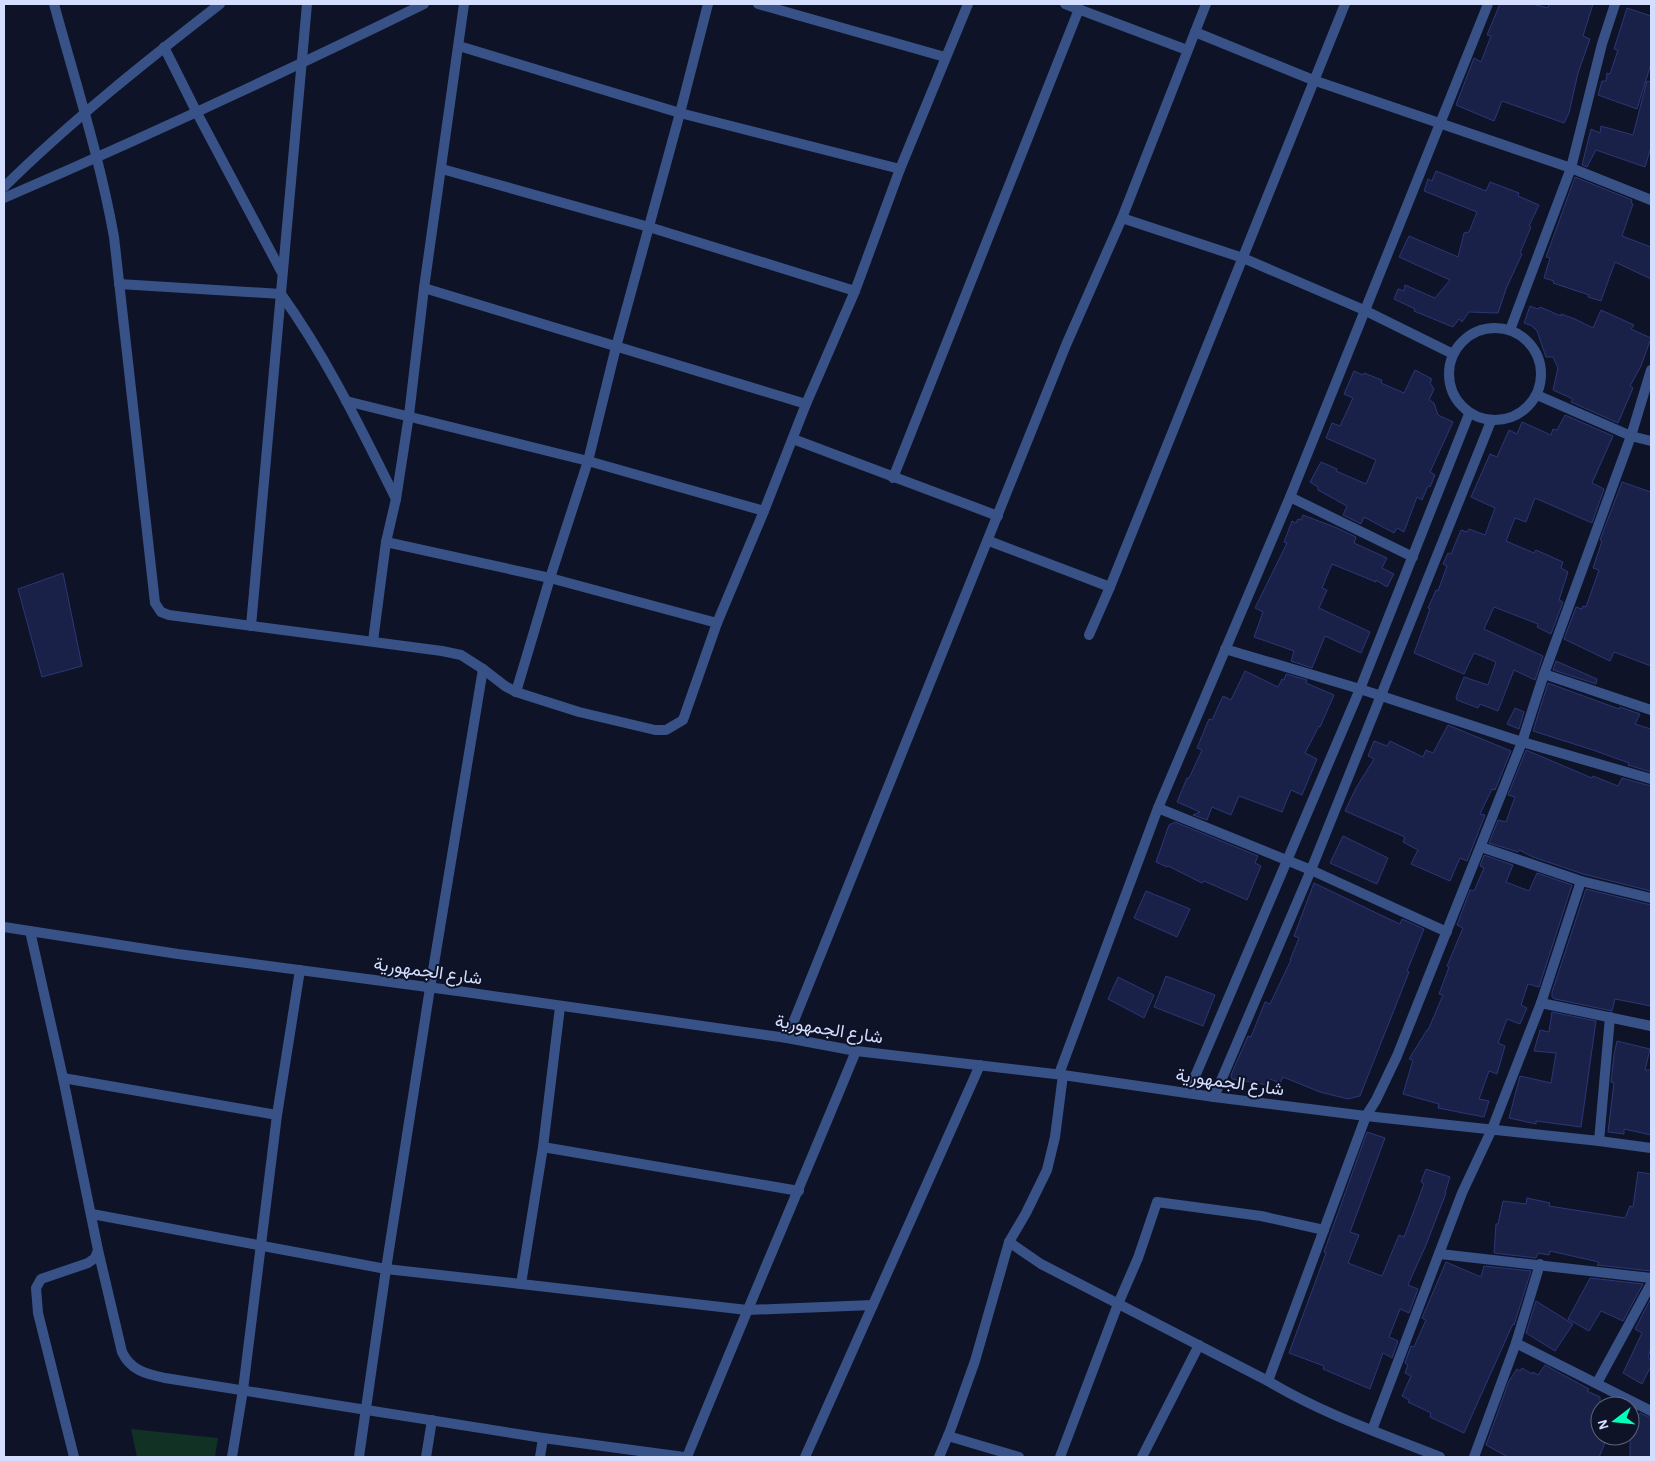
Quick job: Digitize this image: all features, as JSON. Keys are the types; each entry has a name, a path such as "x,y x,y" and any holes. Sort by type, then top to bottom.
{"street":[{"path":"54,4 108,203 120,284 155,603 160,612 168,615 373,641 461,655 516,692 588,714 645,728 666,730 683,720 717,622 764,511 806,404 855,291 900,169 968,4"},
{"path":"4,187 84,114 164,47 220,4"},
{"path":"252,626 307,4"},
{"path":"4,198 97,158 302,64 424,4"},
{"path":"373,641 386,542 396,499 409,415 424,288 464,4"},
{"path":"516,692 588,461 616,347 708,4"},
{"path":"758,4 945,57"},
{"path":"1065,4 1187,50"},
{"path":"787,1038 989,541 1066,346 1122,218 1206,4"},
{"path":"1089,635 1345,4"},
{"path":"939,1457 975,1360 1009,1242 1047,1170 1055,1137 1061,1074 1158,808 1290,497 1488,4"},
{"path":"1510,330 1571,168 1602,44 1615,4"},
{"path":"893,478 1079,9"},
{"path":"1195,32 1313,80 1571,168 1651,200"},
{"path":"459,46 680,113 900,169"},
{"path":"164,47 282,272"},
{"path":"442,169 649,227 855,291"},
{"path":"1122,218 1243,258 1364,310 1453,354"},
{"path":"120,284 281,294"},
{"path":"424,288 806,404"},
{"path":"281,294 308,334 346,401 396,499"},
{"path":"1498,328 1510,330 1530,344 1539,360 1541,378 1536,395 1526,410 1510,419 1491,421 1469,414 1459,405 1450,389 1448,371 1453,354 1464,339 1480,330 1498,328"},
{"path":"1268,1381 1366,1116 1390,1072 1522,742 1544,674 1631,436 1651,370"},
{"path":"1536,395 1631,436 1651,441"},
{"path":"346,401 409,415 588,461 764,511"},
{"path":"1188,1093 1360,689 1469,414"},
{"path":"1214,1096 1311,870 1491,421"},
{"path":"793,439 998,516"},
{"path":"1290,497 1413,557"},
{"path":"989,541 1110,587"},
{"path":"386,542 550,578 717,622"},
{"path":"1225,649 1360,689 1522,742 1651,779"},
{"path":"359,1457 430,988 483,669"},
{"path":"1544,674 1651,710"},
{"path":"1158,808 1311,870 1447,932"},
{"path":"1481,847 1581,881 1651,898"},
{"path":"1372,1430 1462,1193 1492,1129 1541,1003 1581,881"},
{"name":"شارع الجمهورية","path":"4,927 178,954 465,992 787,1038 856,1051 1061,1074 1366,1116 1651,1148"},
{"path":"30,931 92,1214 98,1250 122,1352 126,1361 142,1373 165,1378 544,1438 686,1457 856,1051"},
{"path":"232,1457 243,1390 277,1115 300,970"},
{"path":"1541,1003 1651,1026"},
{"path":"521,1284 543,1147 560,1007"},
{"path":"1599,1141 1610,1017"},
{"path":"805,1457 980,1065"},
{"path":"63,1078 277,1115"},
{"path":"543,1147 799,1191"},
{"path":"1060,1457 1118,1304 1138,1258 1157,1202 1261,1216 1324,1230"},
{"path":"92,1214 386,1269 747,1310 873,1304"},
{"path":"1009,1242 1041,1264 1289,1393 1372,1430 1440,1457"},
{"path":"74,1457 38,1313 36,1288 41,1279 88,1263 95,1258 98,1250"},
{"path":"1440,1254 1651,1278"},
{"path":"1474,1457 1516,1343 1540,1264"},
{"path":"1597,1383 1651,1284"},
{"path":"1516,1343 1651,1411"},
{"path":"1142,1457 1198,1345"},
{"path":"426,1457 432,1420"},
{"path":"948,1436 1019,1457"},
{"path":"540,1457 544,1438"}],"green space":[{"path":"131,1429 218,1438 215,1457 137,1457"}],"building":[{"path":"1500,4 1532,4 1548,8 1549,4 1593,4 1583,36 1590,39 1578,73 1569,113 1564,123 1502,101 1494,121 1456,105 1474,58 1481,62 1491,36 1487,35"},
{"path":"1627,8 1651,16 1651,64 1637,109 1598,95 1602,81 1606,81 1607,73 1610,74 1618,50 1614,49"},
{"path":"1647,81 1651,82 1651,147 1645,167 1596,150 1587,167 1582,165 1591,129 1600,133 1601,126 1633,135"},
{"path":"1436,171 1486,191 1490,182 1519,193 1518,196 1539,205 1529,226 1531,227 1520,253 1522,254 1506,289 1498,313 1469,312 1462,322 1459,319 1453,327 1414,311 1415,309 1394,299 1398,289 1404,291 1405,285 1435,298 1450,280 1399,257 1409,236 1458,257 1464,233 1469,232 1477,212 1424,191 1428,179 1432,181"},
{"path":"1575,177 1632,200 1631,203 1633,204 1622,236 1651,247 1651,279 1615,262 1601,301 1544,278 1550,258 1546,257"},
{"path":"1530,306 1538,309 1540,307 1561,316 1561,314 1593,328 1601,310 1634,325 1631,329 1651,338 1641,366 1630,386 1633,388 1618,423 1571,402 1573,399 1553,390 1558,368 1553,357 1546,357 1537,331 1532,326 1524,323"},
{"path":"1415,370 1432,379 1430,383 1434,389 1429,400 1434,403 1438,415 1453,422 1430,472 1435,475 1430,487 1428,486 1422,500 1417,497 1404,532 1397,528 1394,533 1364,517 1361,524 1343,515 1347,506 1318,490 1318,487 1310,482 1321,462 1366,484 1376,460 1326,438 1332,423 1340,426 1353,398 1344,394 1354,371 1382,380 1381,383 1404,393"},
{"path":"1565,415 1613,436 1592,483 1604,489 1592,523 1535,498 1526,522 1515,518 1506,541 1534,553 1536,550 1563,562 1561,568 1568,572 1559,600 1563,602 1551,634 1537,627 1538,624 1494,607 1484,629 1543,656 1535,680 1514,670 1498,711 1480,704 1478,708 1457,700 1456,697 1464,677 1488,685 1496,662 1474,653 1464,674 1414,653 1430,609 1428,608 1436,590 1438,591 1447,566 1443,564 1448,553 1451,554 1461,530 1467,532 1469,529 1485,535 1495,508 1471,497 1490,454 1497,457 1509,430 1517,434 1522,422 1551,435 1553,429 1557,430"},
{"path":"1622,482 1651,492 1651,666 1614,652 1610,661 1564,639 1576,607 1582,609 1583,606 1586,607 1599,570 1593,568 1602,541 1600,540"},
{"path":"1303,515 1356,537 1354,543 1387,558 1382,568 1394,574 1387,587 1376,580 1376,582 1332,564 1322,588 1327,590 1319,608 1370,632 1361,653 1325,636 1312,668 1291,661 1294,651 1254,637 1263,612 1255,608 1287,543 1284,542 1292,521 1296,523 1298,519 1301,520"},
{"path":"63,573 82,666 42,677 18,589"},
{"path":"1556,661 1597,679 1596,684 1553,670"},
{"path":"1245,671 1278,687 1286,674 1307,680 1306,683 1334,695 1320,727 1305,753 1317,759 1302,795 1291,790 1282,812 1239,796 1231,815 1212,807 1207,820 1193,815 1200,812 1177,802 1202,750 1197,748 1209,719 1212,720 1223,696 1231,700"},
{"path":"1548,683 1619,709 1620,707 1640,714 1635,724 1651,729 1651,772 1628,765 1629,763 1593,750 1533,731"},
{"path":"1515,708 1524,712 1519,729 1507,724"},
{"path":"1448,725 1511,751 1495,790 1492,789 1480,814 1485,815 1467,861 1460,858 1450,881 1411,864 1418,850 1403,842 1405,837 1345,811 1356,788 1374,759 1368,756 1374,741 1387,746 1390,741 1423,757 1426,750 1433,753"},
{"path":"1526,750 1592,778 1593,776 1618,786 1622,778 1651,786 1651,891 1583,874 1533,857 1519,850 1518,852 1489,843 1498,820 1506,822 1515,797 1508,795"},
{"path":"1175,822 1258,856 1255,863 1261,866 1247,900 1204,881 1202,883 1156,862 1169,825"},
{"path":"1343,836 1388,858 1377,884 1330,863"},
{"path":"1484,855 1513,865 1506,882 1529,891 1537,873 1572,885 1539,987 1528,984 1521,1005 1527,1008 1520,1024 1507,1019 1498,1043 1505,1046 1497,1074 1489,1071 1479,1099 1489,1101 1484,1117 1438,1108 1439,1104 1403,1094 1413,1060 1409,1059 1428,1030 1443,995 1439,994 1449,967 1447,966 1463,928 1457,925 1470,890 1474,891 1484,868 1480,866"},
{"path":"1314,883 1400,924 1402,919 1424,929 1360,1096 1348,1099 1320,1092 1283,1077 1280,1083 1270,1079 1268,1085 1232,1079 1231,1075 1248,1036 1251,1037 1265,1002 1270,1004 1291,960 1299,938 1294,936"},
{"path":"1586,889 1651,905 1651,1006 1615,999 1612,1011 1552,997 1552,992"},
{"path":"1146,891 1190,909 1177,937 1134,918"},
{"path":"1166,976 1215,995 1203,1026 1154,1007"},
{"path":"1118,977 1154,995 1144,1018 1108,999"},
{"path":"1552,1012 1596,1021 1581,1127 1536,1121 1536,1124 1509,1118 1520,1076 1551,1083 1556,1053 1534,1051 1540,1030 1549,1032"},
{"path":"1617,1041 1650,1049 1645,1070 1651,1070 1651,1135 1624,1129 1624,1134 1608,1132 1614,1083 1611,1082"},
{"path":"1367,1132 1385,1138 1350,1232 1359,1235 1348,1263 1382,1276 1399,1235 1404,1237 1424,1184 1421,1182 1426,1169 1450,1177 1446,1193 1426,1245 1408,1285 1418,1289 1409,1313 1400,1309 1389,1337 1398,1341 1392,1358 1383,1353 1370,1389 1323,1369 1324,1366 1289,1353 1326,1253 1324,1252"},
{"path":"1638,1172 1651,1174 1651,1271 1597,1265 1599,1262 1550,1251 1549,1255 1538,1253 1536,1258 1494,1253 1496,1224 1498,1224 1503,1201 1526,1204 1527,1198 1550,1203 1549,1206 1625,1218 1630,1206 1633,1207"},
{"path":"1446,1262 1481,1277 1484,1266 1531,1271 1514,1325 1464,1433 1430,1417 1431,1413 1408,1402 1409,1400 1402,1396 1411,1376 1405,1373 1408,1365 1405,1363 1411,1346 1414,1347 1426,1320 1422,1318"},
{"path":"1590,1278 1643,1284 1623,1321 1601,1311 1589,1331 1568,1319"},
{"path":"1651,1298 1651,1347 1648,1358 1651,1360 1651,1366 1642,1384 1623,1373 1642,1333 1635,1329"},
{"path":"1536,1301 1573,1324 1555,1351 1526,1333"},
{"path":"1545,1365 1589,1389 1587,1391 1598,1396 1590,1396 1590,1446 1604,1446 1599,1457 1508,1457 1486,1445 1509,1381 1517,1369 1520,1371 1522,1368 1538,1375"},
{"path":"1640,1413 1651,1418 1651,1457 1630,1457 1630,1446 1640,1446"}]}
